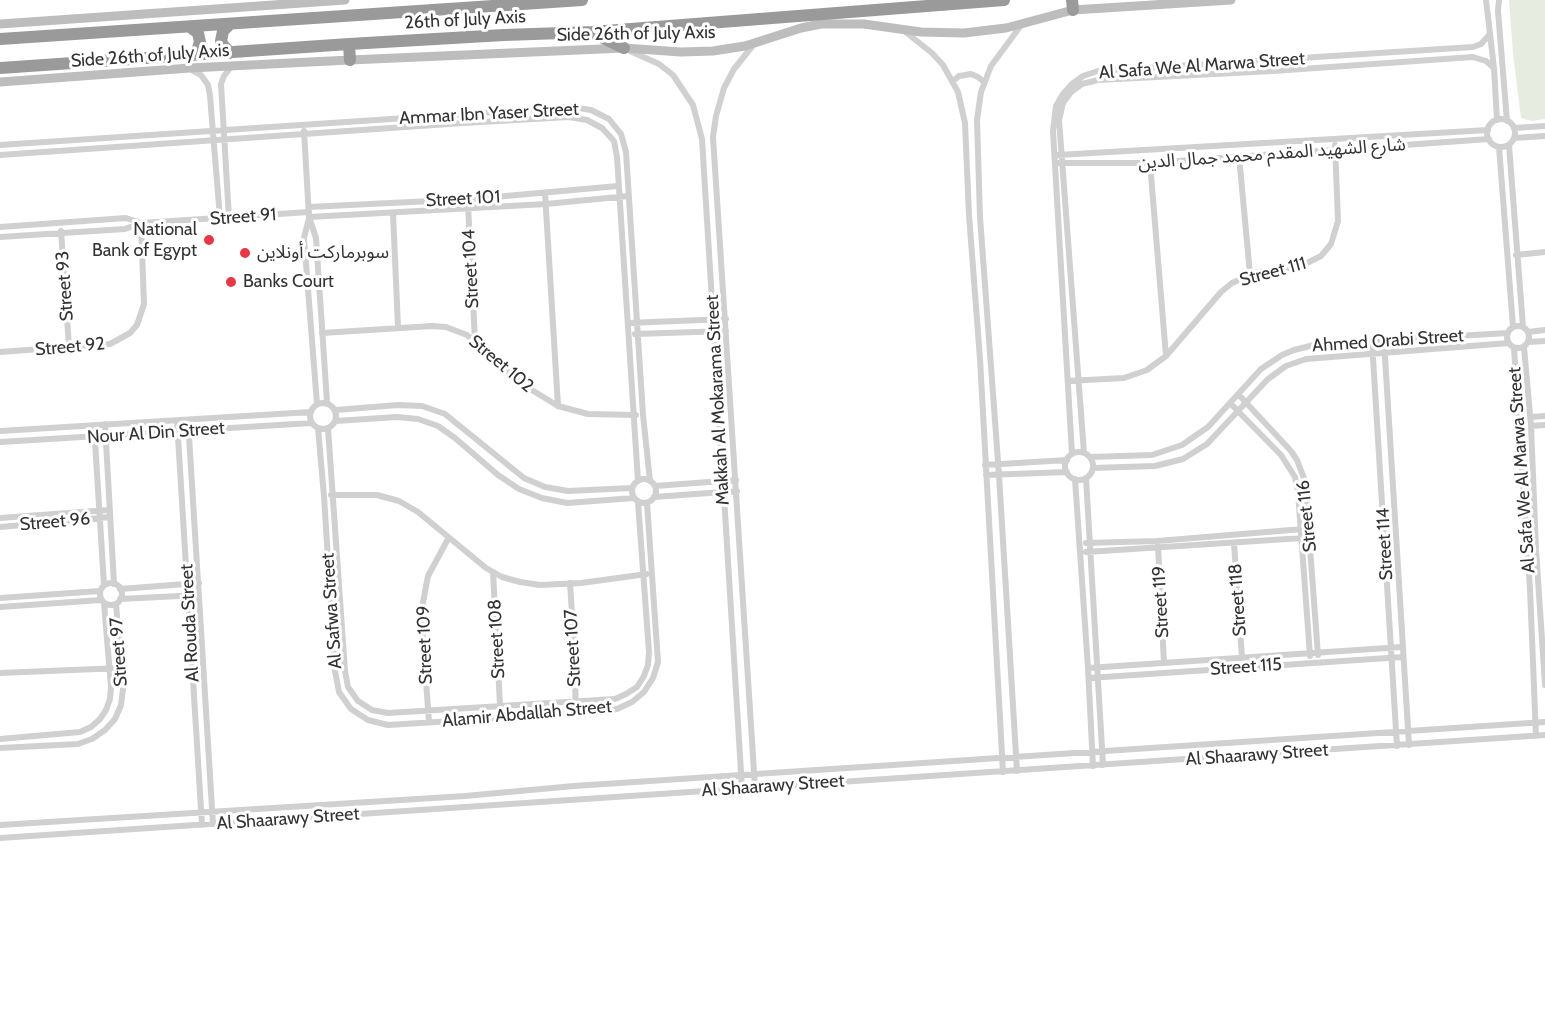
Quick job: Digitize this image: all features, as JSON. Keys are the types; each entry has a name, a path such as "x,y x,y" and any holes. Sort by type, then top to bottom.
{"highway":[{"name":"26th of July Axis","path":"0,39 231,24 429,6 582,0"},
{"name":"26th of July Axis","path":"0,68 189,62 230,53 504,35 592,33 1004,0"},
{"path":"230,53 221,40 223,31 231,24"},
{"path":"189,62 200,42 198,33 190,27"},
{"path":"592,33 624,48"},
{"path":"349,44 350,60"}],"street":[{"path":"0,24 345,0"},
{"name":"Side 26th of July Axis","path":"0,82 189,62 231,67 624,48 697,52 729,49 756,43 801,28 822,24 864,24 942,33 964,33 996,30 1023,23 1072,5 1231,0"},
{"path":"1486,0 1497,120 1488,130 1489,139 1499,147 1509,256 1511,330"},
{"path":"1499,0 1507,121"},
{"path":"1017,771 1009,622 980,215 977,120 984,82 999,54 1023,23"},
{"path":"900,28 932,53 952,81 963,107 980,359 1003,772"},
{"path":"1490,34 1481,44 1473,47 1476,51 1473,57 1486,61 1494,68"},
{"name":"Makkah Al Mokarama Street","path":"755,787 714,126 721,97 734,69 756,43"},
{"name":"Al Safa We Al Marwa Street","path":"1057,112 1063,94 1072,84 1098,71 1473,47"},
{"name":"Makkah Al Mokarama Street","path":"624,48 659,64 673,75 684,89 699,121 707,215 742,788"},
{"name":"Al Safa We Al Marwa Street","path":"1057,112 1071,92 1089,82 1473,57"},
{"path":"189,62 207,84 210,96 220,218"},
{"path":"1231,64 1231,74"},
{"path":"229,218 221,84 231,67"},
{"path":"952,81 959,76 971,74 978,76 984,82"},
{"path":"1088,74 1089,82"},
{"name":"Ammar Ibn Yaser Street","path":"0,145 572,107 591,110 609,119 621,134 626,152 642,415 653,484"},
{"path":"555,108 556,118"},
{"path":"1057,112 1072,454 1067,460 1067,472"},
{"path":"466,114 466,123"},
{"name":"Ammar Ibn Yaser Street","path":"0,155 569,117 586,120 602,128 614,141 638,481"},
{"path":"371,120 372,129"},
{"path":"1497,120 1507,121 1514,128 1514,138 1509,145 1525,329 1545,330"},
{"path":"303,124 309,212 316,238 327,402 336,410 398,405 422,406 445,414 524,477 545,487 568,491 632,488 638,481 644,479 653,484 736,480"},
{"path":"1514,128 1545,126"},
{"name":"شارع الشهيد المقدم محمد جمال الدين","path":"1058,159 1488,130"},
{"path":"1514,138 1545,136"},
{"path":"111,139 111,148"},
{"name":"Street 111","path":"1068,381 1132,376 1147,370 1166,356 1221,292 1232,283 1250,274 1307,265 1321,256 1331,244 1338,221 1335,139"},
{"name":"شارع الشهيد المقدم محمد جمال الدين","path":"1058,159 1150,163 1489,139"},
{"path":"42,142 43,152"},
{"path":"1499,147 1509,145"},
{"path":"1239,156 1250,274"},
{"path":"1058,159 1084,453"},
{"path":"1150,163 1166,356"},
{"path":"704,169 716,167"},
{"name":"Street 101","path":"309,212 618,186"},
{"path":"545,193 558,406"},
{"name":"Street 101","path":"309,212 393,213 546,204 628,196"},
{"name":"Street 104","path":"467,199 475,340"},
{"path":"309,212 304,238 317,404"},
{"name":"Street 91","path":"0,237 127,228 141,223 309,212"},
{"path":"393,213 399,327"},
{"path":"707,215 718,214"},
{"path":"969,215 980,215"},
{"name":"Street 91","path":"0,227 126,218 141,223"},
{"name":"Street 92","path":"0,352 110,344 121,340 137,325 144,304 141,223"},
{"name":"Street 93","path":"60,224 69,347"},
{"path":"709,251 721,249"},
{"path":"1509,256 1545,252"},
{"path":"710,268 722,267"},
{"path":"628,323 726,319"},
{"name":"Street 102","path":"322,333 399,327 446,327 460,331 475,340 522,384 558,406 588,414 642,415"},
{"name":"Al Safa We Al Marwa Street","path":"1525,329 1545,685"},
{"name":"Ahmed Orabi Street","path":"1090,457 1152,454 1167,451 1196,437 1261,369 1282,354 1294,350 1318,344 1372,342 1525,329"},
{"name":"Al Safa We Al Marwa Street","path":"1511,330 1536,736"},
{"path":"629,334 726,331"},
{"name":"Street 114","path":"1384,341 1409,745"},
{"path":"1526,345 1545,341"},
{"name":"Street 114","path":"1372,342 1397,746"},
{"name":"Ahmed Orabi Street","path":"1093,468 1155,466 1183,459 1207,444 1268,378 1296,362 1316,356 1526,345"},
{"path":"980,359 990,359"},
{"name":"Street 116","path":"1239,394 1297,460 1305,481 1311,538 1318,662"},
{"path":"327,402 317,404 310,412 315,426 328,428 336,421 397,417 418,419 438,426 498,475 519,489 542,498 567,503 636,500 648,502 654,497 736,491"},
{"name":"Street 116","path":"1230,403 1289,465 1297,485 1310,663"},
{"path":"336,410 336,421"},
{"name":"Nour Al Din Street","path":"0,430 310,412"},
{"path":"1531,417 1545,416"},
{"name":"Al Rouda Street","path":"188,420 213,824"},
{"name":"Al Rouda Street","path":"177,421 202,825"},
{"path":"105,424 114,584 120,589 199,583"},
{"path":"94,425 103,602"},
{"path":"1532,426 1545,425"},
{"name":"Nour Al Din Street","path":"0,442 189,430 315,426"},
{"name":"Al Safwa Street","path":"315,426 324,496 335,672 339,692 351,709 368,720 388,725 429,722"},
{"name":"Al Safwa Street","path":"328,428 339,599 348,687 358,701 372,710 388,713 428,711"},
{"path":"467,449 477,439"},
{"path":"1072,454 1084,453 1090,457 1093,468 1086,478 1102,765"},
{"path":"985,465 1067,460"},
{"path":"986,475 1067,472 1075,479 1093,766"},
{"path":"1382,478 1392,477"},
{"path":"1075,479 1086,478"},
{"path":"653,484 654,497"},
{"path":"632,488 636,500 644,575 649,652 646,671 655,673 658,651 648,502"},
{"path":"324,496 377,495 399,501 418,512 448,539 493,572 511,580 530,584 570,583 653,574"},
{"name":"Street 96","path":"0,518 109,510"},
{"name":"Street 96","path":"0,527 110,518"},
{"path":"1079,552 1310,528"},
{"path":"1079,544 1234,543 1311,538"},
{"name":"Street 109","path":"429,722 421,613 423,594 436,559 448,539"},
{"name":"Street 118","path":"1234,543 1242,658"},
{"name":"Street 119","path":"1157,544 1164,663"},
{"path":"1526,549 1536,549"},
{"path":"728,568 742,566"},
{"name":"Street 108","path":"493,572 498,718"},
{"name":"Street 107","path":"570,583 576,713"},
{"path":"0,597 102,588 114,584"},
{"path":"118,601 120,589"},
{"path":"0,607 103,602 110,605 118,601 200,595"},
{"name":"Street 97","path":"0,748 78,744 92,739 105,730 115,718 121,705 123,689 118,601"},
{"name":"Street 97","path":"0,739 80,732 91,727 100,719 110,699 110,668 103,602"},
{"path":"995,624 1009,622"},
{"name":"Street 115","path":"1088,668 1402,647"},
{"name":"Street 115","path":"1089,678 1403,657"},
{"path":"0,673 122,668"},
{"name":"Alamir Abdallah Street","path":"428,711 615,699 636,687 646,671"},
{"name":"Alamir Abdallah Street","path":"429,722 576,713 617,708 632,702 644,692 655,673"},
{"path":"515,704 518,710 517,717"},
{"name":"Al Shaarawy Street","path":"0,825 1545,723"},
{"name":"Al Shaarawy Street","path":"0,838 1545,735"}],"shaded area":[{"path":"1509,0 1545,0 1545,119 1532,121 1521,118"}],"place":[{"name":"National Bank of Egypt","path":"209,240"},
{"name":"سوبرماركت أونلاين","path":"245,253"},
{"name":"Banks Court","path":"231,282"}]}
